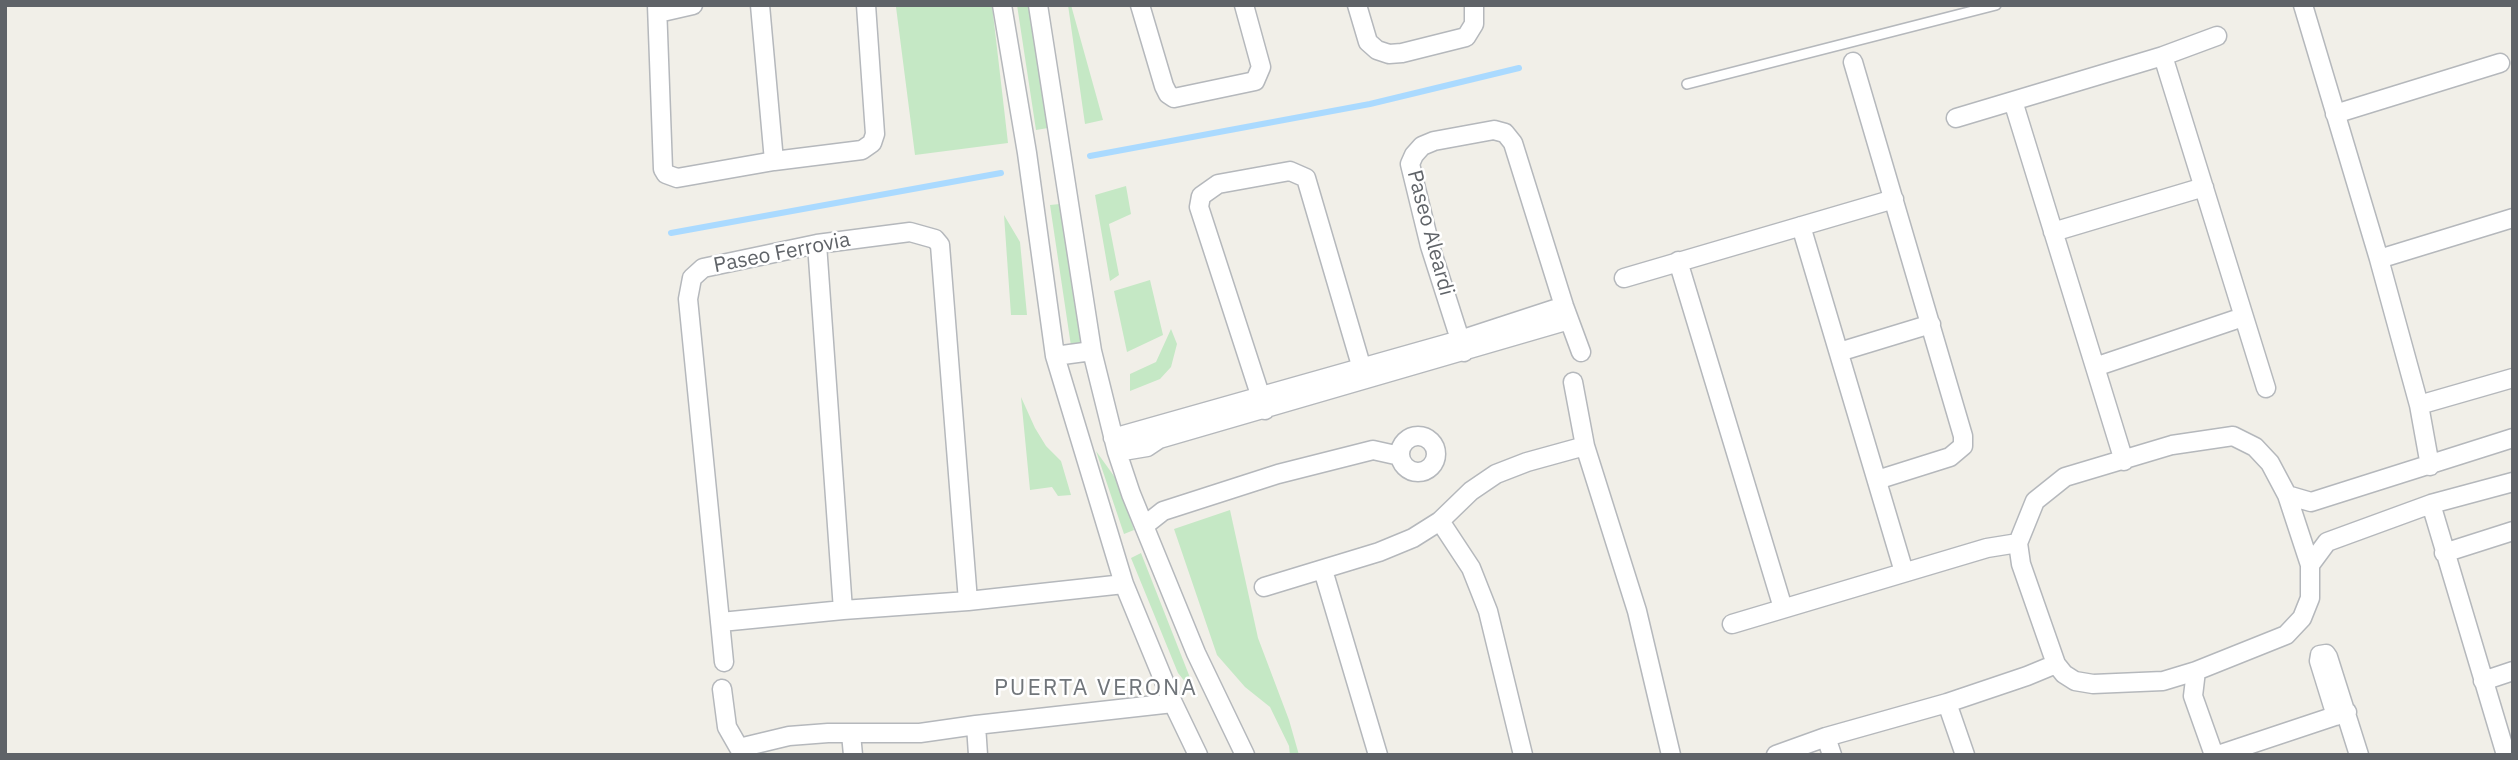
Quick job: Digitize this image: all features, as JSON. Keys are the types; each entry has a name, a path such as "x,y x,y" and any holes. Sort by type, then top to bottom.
{"street":[{"path":"693,5 657,9 663,169 666,174 677,178 774,161 862,150 872,143 875,134 866,5"},
{"path":"761,5 774,161"},
{"path":"1002,5 1027,153 1055,356 1124,584 1173,703 1198,755"},
{"path":"1038,5 1092,351 1115,445 1144,526 1196,653 1245,755"},
{"path":"1140,5 1164,86 1174,98 1255,80 1261,67 1244,5"},
{"path":"1357,5 1368,42 1377,50 1389,54 1466,37 1474,24 1474,5"},
{"path":"2303,5 2379,259 2419,405 2430,466"},
{"path":"1956,118 2164,55 2217,36"},
{"path":"2164,55 2266,388"},
{"path":"1853,62 1961,424 1963,446 1950,457 1877,480"},
{"path":"2335,114 2500,63"},
{"path":"2013,101 2124,461"},
{"name":"Paseo Aleardi","path":"1462,346 1430,246 1410,164 1422,146 1434,141 1494,130 1510,137 1581,352"},
{"path":"1263,404 1199,208 1200,196 1218,184 1290,171 1306,178 1364,373"},
{"path":"2053,233 2204,187"},
{"path":"1624,278 1894,199"},
{"path":"2379,259 2513,218"},
{"path":"1801,226 1904,572"},
{"name":"Paseo Ferrovia","path":"724,662 688,299 692,278 703,268 817,244 910,232 935,239 940,245 968,601"},
{"path":"817,244 842,610"},
{"path":"1678,261 1783,608"},
{"path":"1115,445 1147,447 1159,439 1263,404 1566,313"},
{"path":"2095,366 2243,317"},
{"path":"1839,352 1931,324"},
{"path":"1055,356 1092,351"},
{"path":"2419,405 2513,378"},
{"path":"1573,382 1585,446 1637,611 1671,755"},
{"path":"2233,436 2255,447 2270,463 2287,495 2310,565 2309,598 2302,618 2286,635 2196,671 2163,681 2093,684 2075,681 2064,674 2056,664 2021,564 2018,543 2035,501 2065,477 2172,445 2233,436"},
{"path":"2287,495 2311,502 2513,438"},
{"path":"1264,587 1323,570 1402,542 1440,521 1471,491 1496,474 1527,462 1585,446"},
{"path":"1144,526 1163,511 1278,474 1373,450 1400,456"},
{"path":"2310,565 2327,542 2431,503 2513,482"},
{"path":"2431,503 2506,755"},
{"path":"1440,521 1471,568 1488,611 1523,755"},
{"path":"2444,553 2513,531"},
{"path":"1732,624 1987,548 2018,543"},
{"path":"1323,570 1378,755"},
{"path":"721,622 968,601 1124,584"},
{"path":"1776,755 1829,746 2027,677 2056,664"},
{"path":"2196,671 2193,696 2216,755 2341,714 2359,755"},
{"path":"2483,681 2513,671"},
{"path":"2163,681 2184,695 2205,755"},
{"path":"722,689 727,727 737,751 789,736 920,733 1173,703"},
{"path":"1947,703 1965,755"},
{"path":"976,725 978,755"},
{"path":"851,734 853,755"}],"lane":[{"path":"1687,84 1996,5"}],"green space":[{"path":"992,5 1008,143 915,155 896,7"},
{"path":"1017,5 1029,5 1048,128 1036,130"},
{"path":"1068,5 1071,5 1103,120 1085,124"},
{"path":"1126,186 1131,214 1109,224 1119,275 1110,281 1095,195"},
{"path":"1060,204 1083,350 1071,346 1050,205"},
{"path":"1004,215 1020,242 1027,315 1011,315"},
{"path":"1150,280 1163,335 1127,352 1114,291"},
{"path":"1171,329 1177,344 1171,367 1160,379 1130,391 1130,374 1156,362"},
{"path":"1021,397 1046,446 1061,461 1071,495 1058,496 1052,487 1030,490"},
{"path":"1096,451 1119,483 1134,530 1124,534"},
{"path":"1230,510 1258,638 1289,720 1299,755 1290,755 1289,746 1270,707 1245,687 1217,655 1174,529"},
{"path":"1141,553 1198,698 1178,673 1131,558"}],"waterway":[{"path":"1090,156 1370,104 1519,68"},
{"path":"671,233 1001,173"}],"district":[{"name":"PUERTA VERONA","path":"1096,688"}]}
